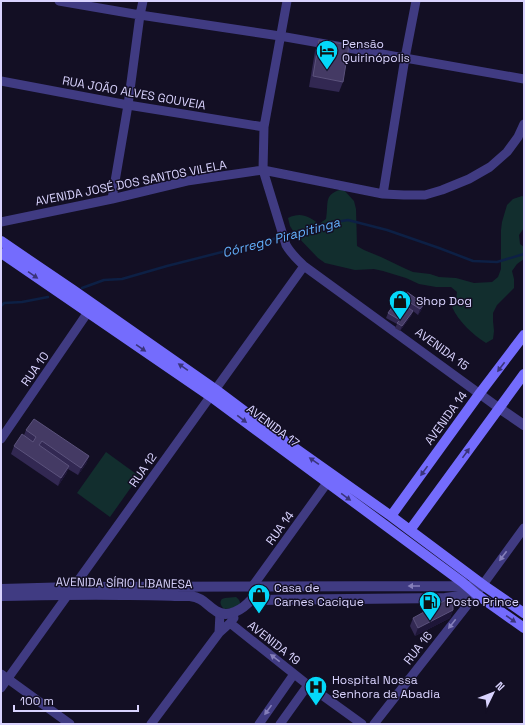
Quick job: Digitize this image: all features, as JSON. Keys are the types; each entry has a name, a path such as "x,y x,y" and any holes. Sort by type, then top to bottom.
{"main road":[{"name":"AVENIDA 17","path":"1,241 90,308 213,393 271,430 524,613"},
{"name":"AVENIDA 17","path":"1,253 90,308"},
{"name":"AVENIDA 14","path":"391,516 480,393 524,336"},
{"path":"410,530 524,374"},
{"name":"AVENIDA 17","path":"213,393 327,483 524,628"}],"street":[{"path":"59,1 280,36 524,79"},
{"path":"112,199 128,105 143,1"},
{"name":"AVENIDA 15","path":"287,1 264,127 263,170 286,245 292,255 304,266 524,425"},
{"path":"383,194 405,58 416,1"},
{"name":"RUA JOÃO ALVES GOUVEIA","path":"1,80 128,105 264,127"},
{"name":"AVENIDA JOSÉ DOS SANTOS VILELA","path":"1,222 112,199 187,181 263,170 383,194 404,196 425,195 469,179 490,167 507,152 518,137 524,124"},
{"name":"RUA 12","path":"1,688 4,677 72,590 304,266"},
{"name":"RUA 10","path":"1,437 90,308"},
{"name":"RUA 14","path":"252,587 327,483"},
{"name":"RUA 16","path":"374,724 476,594 524,528"},
{"name":"AVENIDA SÍRIO LIBANESA","path":"1,589 72,590 213,587 467,586 482,584"},
{"path":"208,604 205,598 206,592 213,587"},
{"path":"219,633 220,613 238,611 246,606 254,596 252,587"},
{"name":"AVENIDA SÍRIO LIBANESA","path":"1,596 72,590 190,596 200,599 215,611 220,613"},
{"path":"251,600 445,598 476,594"},
{"path":"151,724 219,633 230,623 238,611"},
{"name":"AVENIDA 19","path":"230,623 308,685 362,724"},
{"path":"258,724 294,674"},
{"path":"4,677 70,724"},
{"path":"280,724 308,685"}],"green space":[{"path":"343,189 354,201 356,209 357,246 413,272 430,274 439,277 456,278 474,283 492,282 498,277 501,269 502,222 507,205 513,199 522,196 524,197 524,228 519,235 520,244 524,247 524,259 517,264 512,271 514,288 497,305 493,313 493,339 486,343 462,323 452,307 456,300 457,292 451,287 436,287 419,284 406,278 383,271 374,269 355,270 325,263 318,258 295,234 290,226 288,218 301,215 319,224 326,219 327,203 332,193"},
{"path":"106,452 139,476 110,517 77,493"},
{"path":"236,597 240,602 239,607 223,608 221,605 222,599"}],"building":[{"name":"Pensão Quirinópolis","path":"319,40 349,45 343,82 313,76"},
{"path":"407,292 424,304 420,309 403,298"},
{"name":"Shop Dog","path":"397,300 413,311 402,326 397,323 400,320 388,313"},
{"path":"34,419 89,456 81,468 42,441 39,445 69,466 61,478 14,446 22,434 33,442 36,437 26,430"},
{"path":"446,600 453,603 453,610 418,628 413,618"}],"waterway":[{"name":"Córrego Pirapitinga","path":"286,236 315,229 330,223 348,220 387,230 473,261 497,262 524,254"},
{"name":"Córrego Pirapitinga","path":"82,288 104,280 122,279 281,237"},
{"name":"Córrego Pirapitinga","path":"1,306 4,303 22,302 48,297"}],"place":[{"name":"Pensão Quirinópolis","path":"327,70"},
{"name":"Shop Dog","path":"400,320"},
{"name":"Casa de Carnes Cacique","path":"259,614"},
{"name":"Posto Prince","path":"430,622"},
{"name":"Hospital Nossa Senhora da Abadia","path":"316,706"}]}
